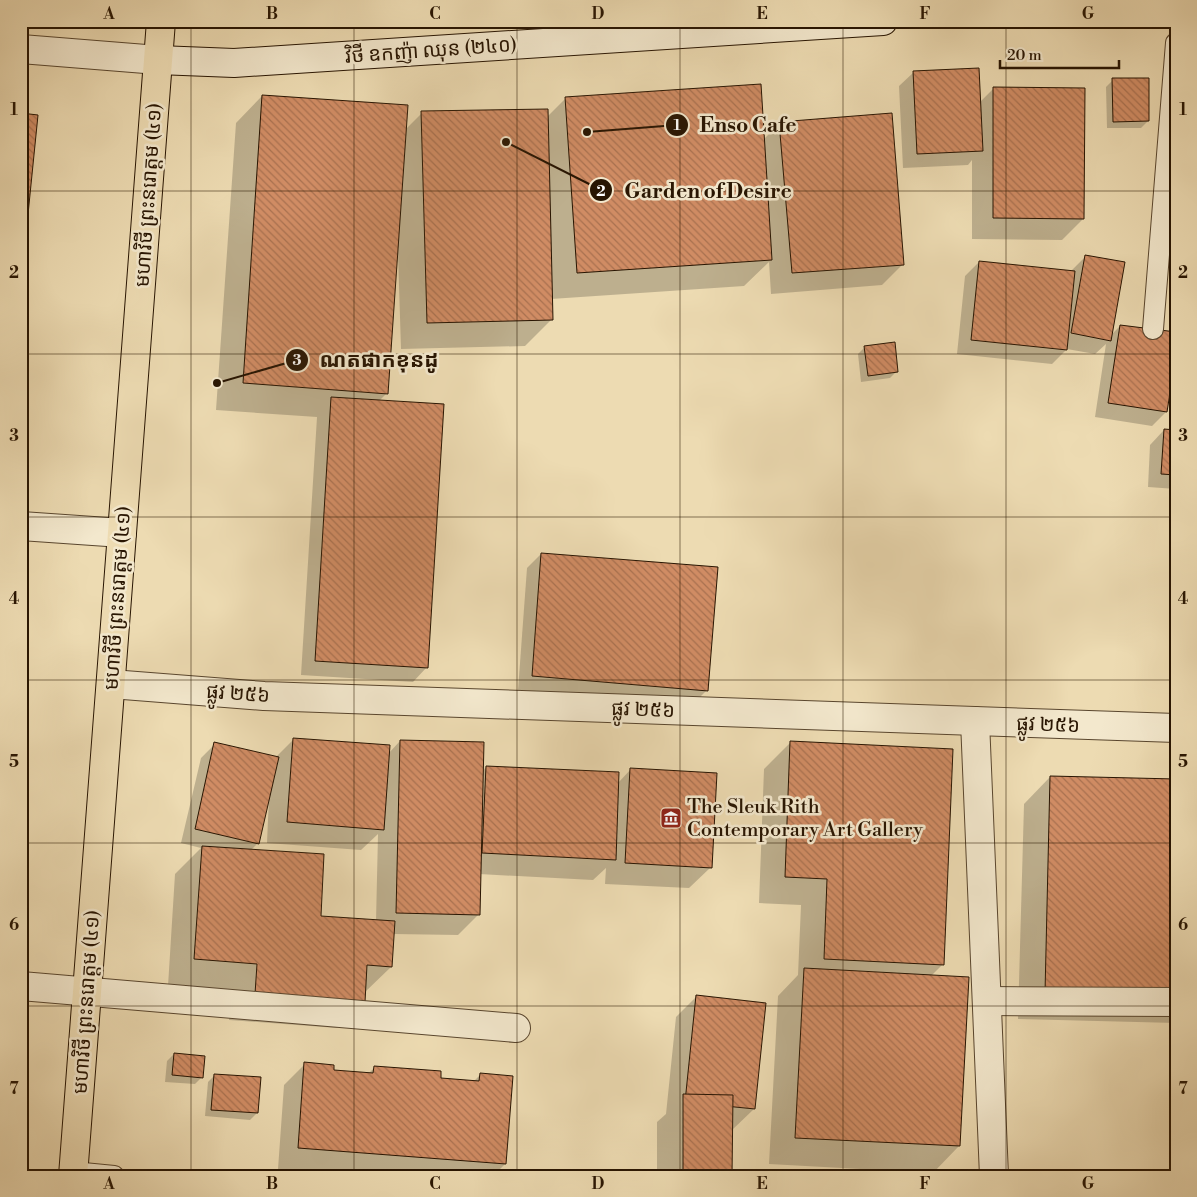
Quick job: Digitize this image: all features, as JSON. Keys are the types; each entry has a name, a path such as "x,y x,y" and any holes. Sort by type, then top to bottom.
{"main road":[{"name":"មហាវិថី ព្រះនរោត្តម (៤១)","path":"73,1174 161,21"}],"street":[{"name":"វិថី ឧកញ៉ា ឈុន (២៤០)","path":"21,49 158,60 234,63 883,21"},
{"path":"21,526 122,534"},
{"name":"ផ្លូវ ២៥៦","path":"111,684 264,696 1176,728"},
{"path":"975,721 994,1176"},
{"path":"21,986 516,1028"},
{"path":"986,1001 1176,1002"}],"lane":[{"path":"1153,329 1176,43"},
{"path":"73,1174 114,1176"}],"building":[{"path":"979,68 983,151 917,154 913,71"},
{"path":"1112,78 1149,78 1149,121 1113,122"},
{"path":"761,84 772,260 577,273 565,97"},
{"path":"993,87 1085,88 1084,219 993,218"},
{"path":"262,95 408,105 388,394 243,383"},
{"path":"548,109 553,320 427,323 421,111"},
{"path":"21,113 38,115 21,284"},
{"path":"892,113 904,265 792,273 779,122"},
{"path":"1085,255 1125,262 1111,341 1071,333"},
{"path":"979,261 1075,271 1067,350 971,340"},
{"path":"1120,325 1176,332 1176,354 1167,412 1108,403"},
{"path":"895,342 898,372 868,376 864,346"},
{"path":"331,397 444,404 428,668 315,661"},
{"path":"1164,429 1176,430 1176,475 1161,474"},
{"path":"541,553 718,567 708,691 532,676"},
{"path":"293,738 390,745 384,830 287,822"},
{"path":"400,740 484,742 480,915 396,913"},
{"path":"790,741 953,749 944,965 824,959 827,879 785,877"},
{"path":"214,742 279,757 259,844 195,829"},
{"path":"486,766 619,772 616,860 482,853"},
{"name":"The Sleuk Rith Contemporary Art Gallery","path":"630,768 717,773 712,868 625,863"},
{"path":"1050,776 1176,779 1176,996 1045,993"},
{"path":"202,846 324,854 321,916 395,921 392,967 367,965 365,1002 255,994 257,964 194,959"},
{"path":"804,968 969,977 960,1146 795,1138"},
{"path":"696,995 766,1003 755,1109 685,1102"},
{"path":"174,1053 205,1056 203,1078 172,1075"},
{"path":"304,1062 334,1065 334,1070 373,1073 374,1066 441,1071 441,1078 479,1081 480,1073 513,1076 506,1164 298,1148"},
{"path":"214,1074 261,1077 258,1113 211,1110"},
{"path":"683,1094 733,1095 732,1176 683,1176"}],"place":[{"name":"Enso Cafe","path":"587,132"},
{"name":"Garden of Desire","path":"506,142"},
{"name":"ណតផាកខុនដូ","path":"217,383"},
{"name":"The Sleuk Rith Contemporary Art Gallery","path":"671,818"}]}
